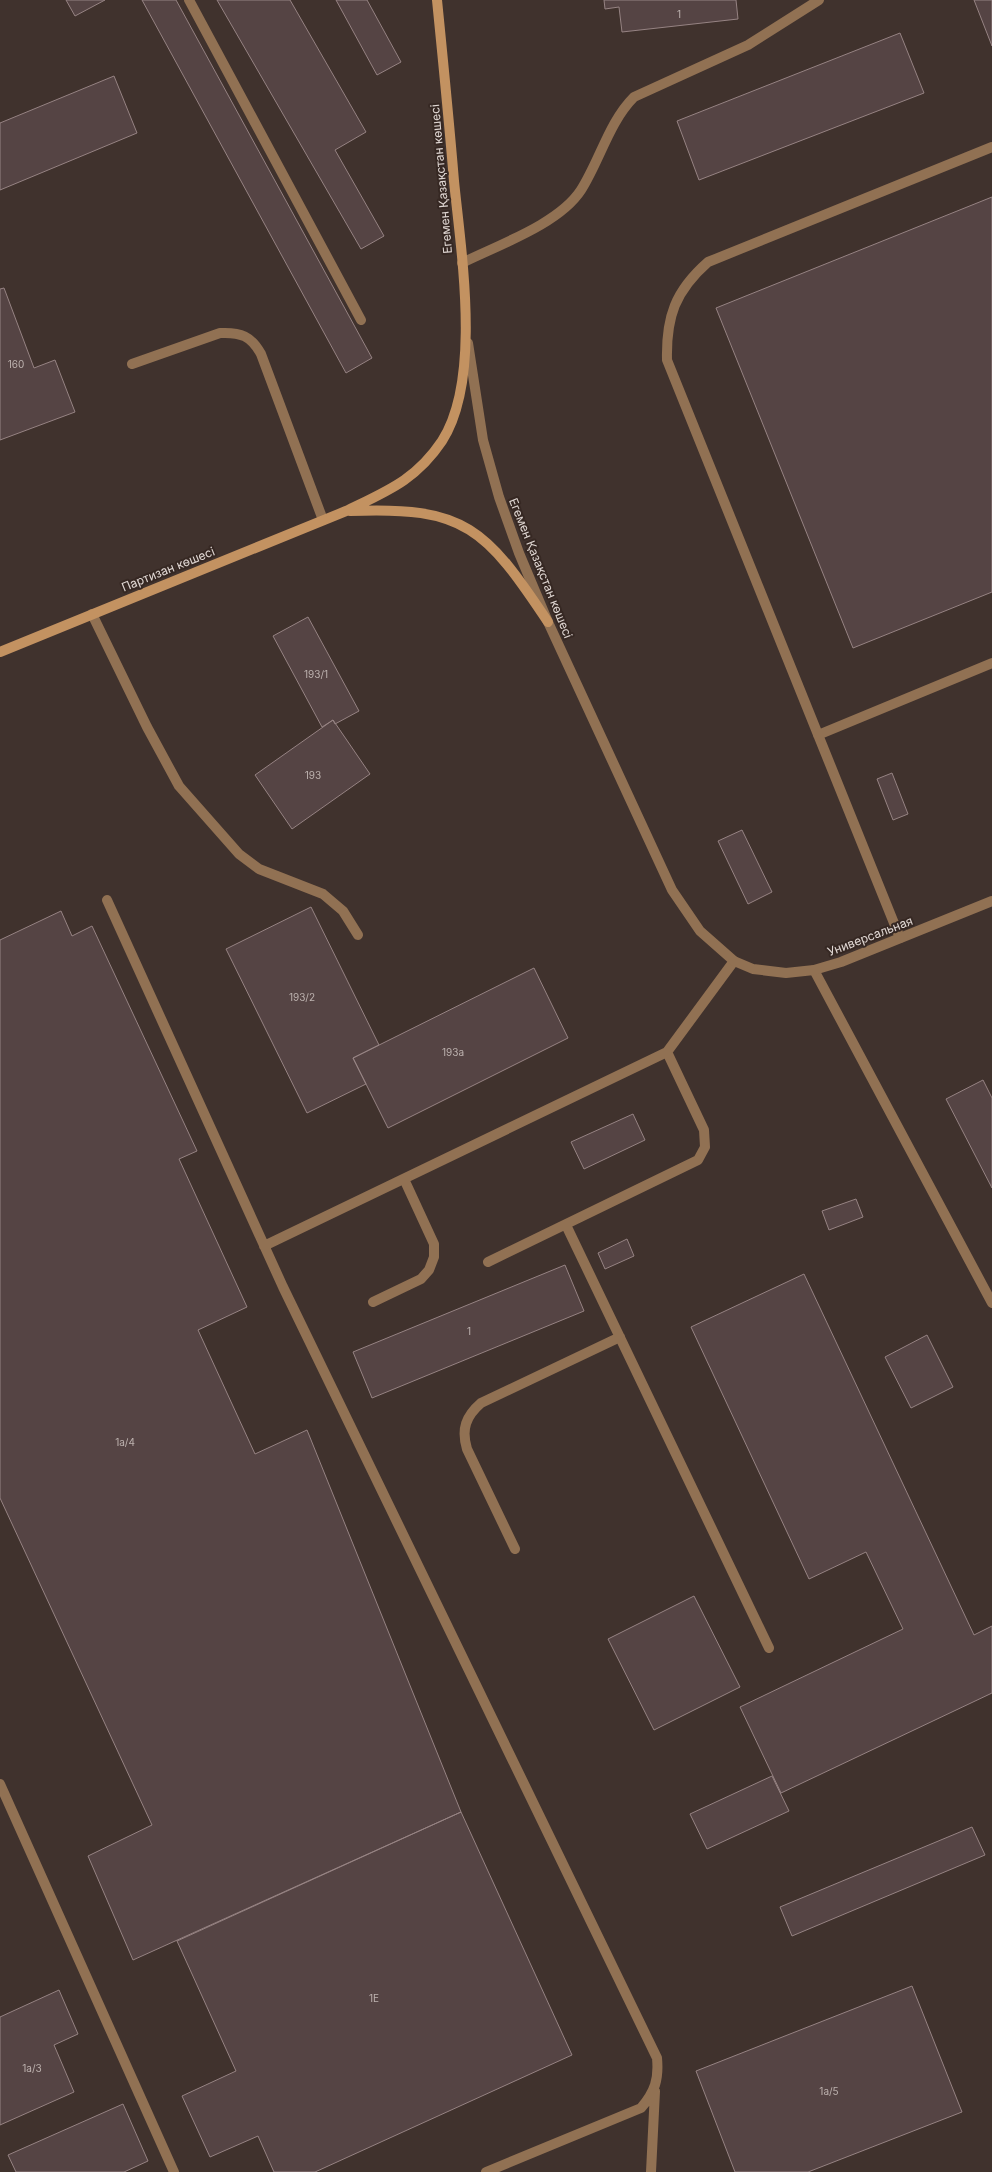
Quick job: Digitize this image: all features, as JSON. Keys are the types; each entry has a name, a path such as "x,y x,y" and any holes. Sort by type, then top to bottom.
{"main road":[{"name":"Егемен Қазақстан көшесі","path":"437,0 462,264 464,307"},
{"path":"346,511 395,487 415,474 442,440 453,419 463,380 465,359 464,307"},
{"path":"346,511 390,509 429,513 463,525 491,545 517,575 548,622"},
{"name":"Партизан көшесі","path":"0,652 346,511"}],"street":[{"path":"190,0 361,320"},
{"path":"462,264 550,220 566,209 581,190 623,108 634,97 748,45 819,0"},
{"path":"900,938 667,360 667,341 670,319 684,288 691,277 708,262 992,147"},
{"name":"Егемен Қазақстан көшесі","path":"464,307 483,440 502,505 519,553 548,622 672,890 700,931 734,961 753,969"},
{"path":"132,364 220,333 233,333 245,336 255,343 261,354 323,520"},
{"path":"92,614 146,728 179,786 239,854 258,869 324,894 343,911 358,935"},
{"path":"818,735 992,664"},
{"path":"107,900 264,1246 657,2058 658,2074 655,2088 651,2172"},
{"name":"Универсальная","path":"753,969 786,972 814,970 841,962 992,901"},
{"path":"264,1246 667,1052 734,961"},
{"path":"814,970 991,1298"},
{"path":"488,1262 685,1168 698,1160 704,1147 704,1130 667,1052"},
{"path":"373,1302 421,1279 429,1270 434,1257 434,1244 404,1179"},
{"path":"566,1225 769,1648"},
{"path":"515,1549 466,1448 463,1438 470,1412 481,1403 620,1336"},
{"path":"0,1784 5,1806 174,2172"},
{"path":"486,2172 641,2108 655,2088"}],"building":[{"path":"66,0 105,0 75,16"},
{"path":"142,0 176,0 372,358 346,373"},
{"path":"217,0 290,0 366,132 335,150 384,236 361,249"},
{"path":"336,0 367,0 401,62 377,75"},
{"path":"604,0 736,0 738,19 622,32 619,7 605,9"},
{"path":"974,0 992,0 992,46"},
{"path":"900,33 924,93 699,180 677,121"},
{"path":"114,76 137,133 0,190 0,123"},
{"path":"992,197 992,592 853,648 716,308"},
{"path":"4,288 34,368 55,360 75,412 0,440 0,289"},
{"path":"308,617 359,711 335,724 333,720 322,727 273,636"},
{"path":"333,720 370,774 292,829 255,775"},
{"path":"892,773 908,814 893,820 877,779"},
{"path":"742,830 772,892 748,904 718,841"},
{"path":"311,907 379,1045 353,1058 366,1084 307,1113 226,949"},
{"path":"61,911 72,936 92,926 197,1151 179,1159 247,1307 198,1330 255,1454 307,1430 461,1812 133,1960 88,1856 152,1825 0,1498 0,940"},
{"path":"534,968 568,1038 388,1128 353,1058"},
{"path":"983,1080 992,1098 992,1188 946,1099"},
{"path":"633,1114 645,1140 584,1169 571,1142"},
{"path":"856,1199 863,1217 829,1230 822,1211"},
{"path":"627,1239 634,1256 605,1269 598,1253"},
{"path":"565,1265 584,1311 372,1398 353,1352"},
{"path":"804,1274 974,1635 992,1626 992,1693 781,1793 740,1707 903,1629 866,1552 809,1579 691,1327"},
{"path":"927,1335 953,1387 911,1408 885,1357"},
{"path":"694,1596 740,1687 654,1730 608,1639"},
{"path":"772,1776 789,1811 707,1849 690,1814"},
{"path":"461,1812 572,2055 315,2172 274,2172 258,2136 210,2157 182,2096 236,2071 177,1941"},
{"path":"972,1827 985,1855 792,1936 780,1907"},
{"path":"912,1986 962,2112 808,2172 735,2172 696,2071"},
{"path":"59,1990 78,2034 54,2045 74,2092 0,2125 0,2017"},
{"path":"123,2104 148,2161 124,2172 16,2172 8,2155"}]}
